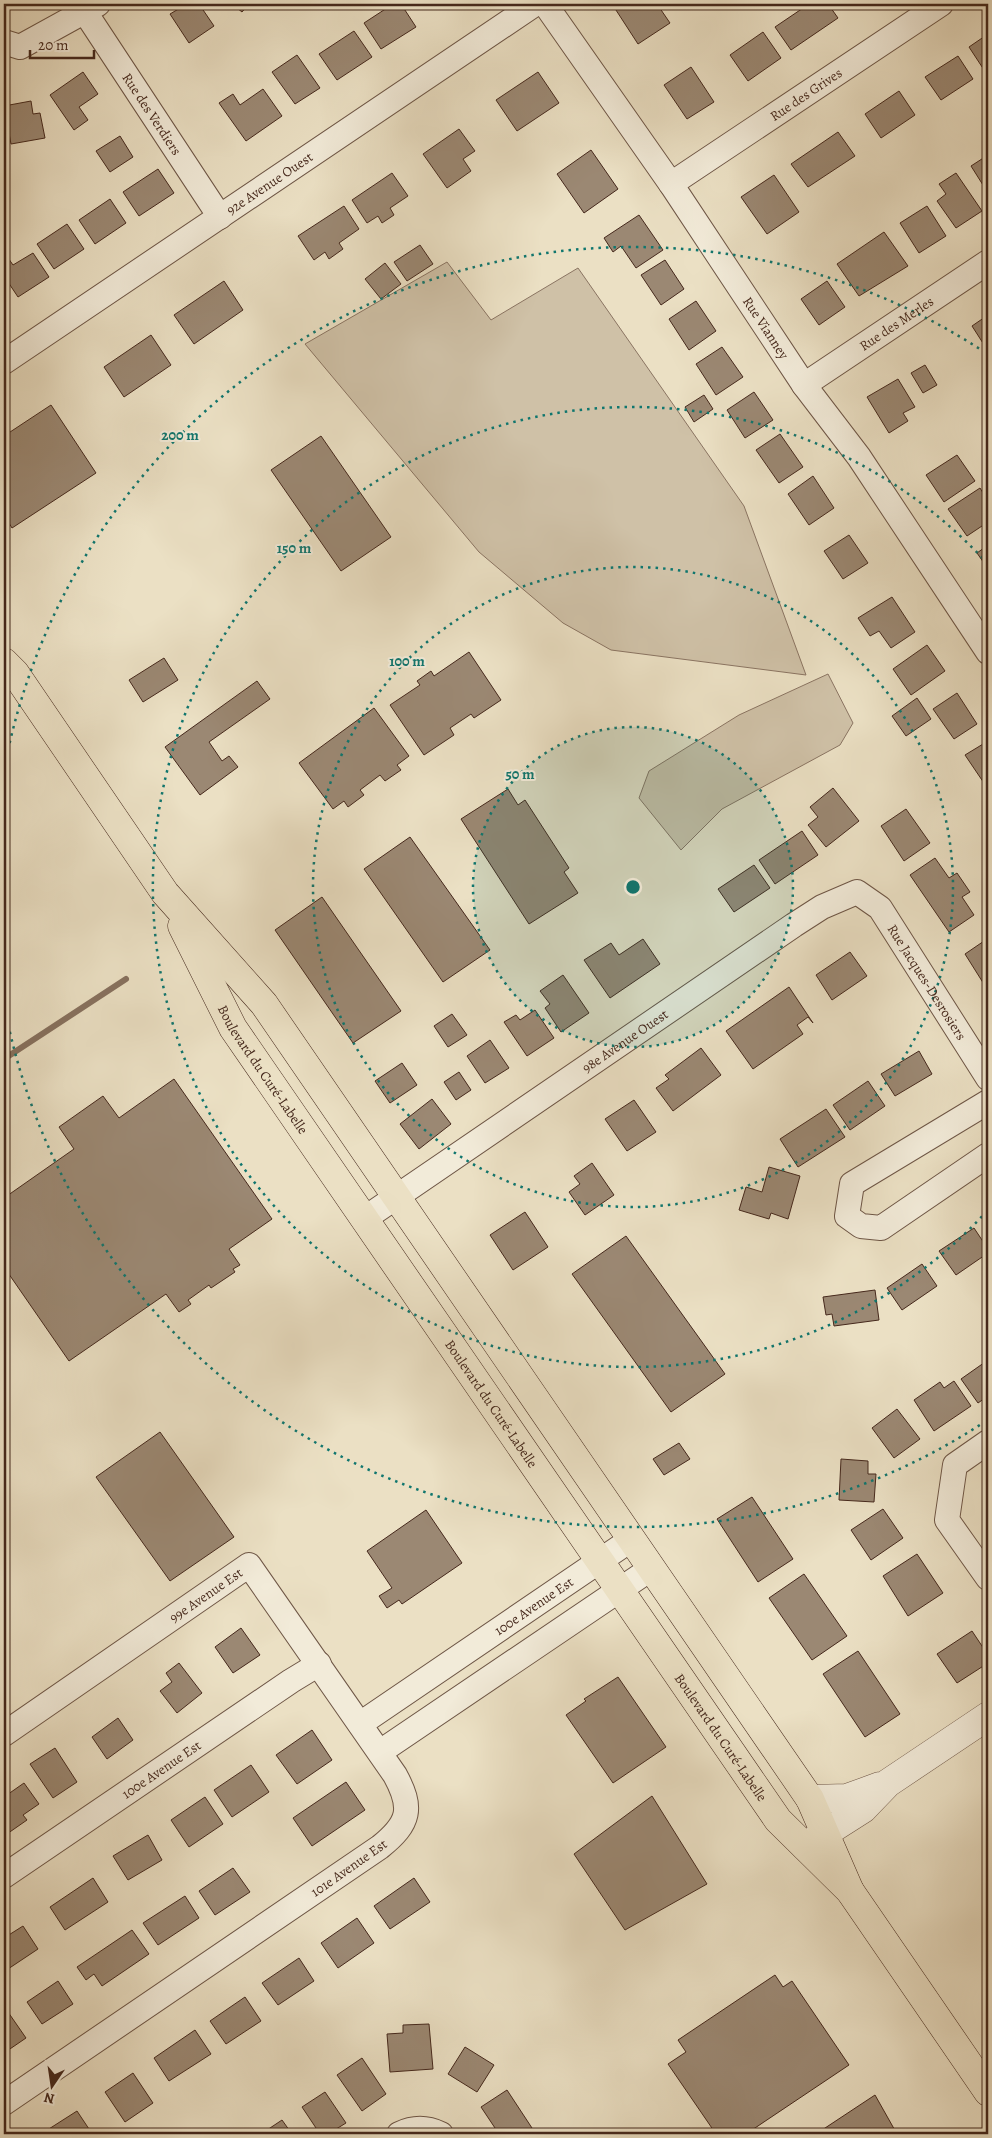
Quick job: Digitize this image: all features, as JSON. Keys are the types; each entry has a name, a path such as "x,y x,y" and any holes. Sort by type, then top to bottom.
{"main road":[{"name":"Boulevard du Curé-Labelle","path":"4,648 9,667 166,893 264,1004 810,1799 815,1840"},
{"name":"Boulevard du Curé-Labelle","path":"166,893 233,1028 778,1820 815,1840 988,2092"}],"street":[{"name":"92e Avenue Ouest","path":"4,362 535,4"},
{"name":"Rue Vianney","path":"545,4 671,184 804,385 859,458 988,652"},
{"name":"Rue des Grives","path":"671,184 941,4"},
{"name":"Rue des Verdiers","path":"4,42 20,47 92,8 220,217"},
{"name":"Rue des Merles","path":"804,385 988,262"},
{"name":"Rue Jacques-Desrosiers","path":"858,892 880,908 988,1078"},
{"name":"98e Avenue Ouest","path":"397,1196 794,925 822,907 858,892"},
{"path":"988,1102 852,1184 847,1216 861,1226 881,1228 988,1155"},
{"path":"364,1219 397,1196"},
{"path":"988,1442 955,1465 947,1520 988,1578"},
{"name":"100e Avenue Est","path":"360,1724 632,1539"},
{"name":"99e Avenue Est","path":"4,1734 249,1565 360,1724"},
{"path":"380,1752 652,1568"},
{"name":"100e Avenue Est","path":"4,1876 291,1681 319,1664"},
{"path":"815,1840 863,1809 888,1783 988,1716"},
{"name":"101e Avenue Est","path":"4,2103 391,1838 402,1826 406,1804 401,1786 360,1724"},
{"path":"810,1799 847,1798 888,1783"},
{"path":"399,2134 417,2128 441,2134"}],"shaded area":[{"path":"447,262 491,320 578,268 744,506 806,675 611,650 563,623 479,552 305,344"},
{"path":"828,674 853,723 840,745 722,809 681,850 639,798 649,771 739,715"}],"building":[{"path":"187,4 199,4 214,26 189,43 170,14"},
{"path":"232,4 249,4 242,12"},
{"path":"393,4 401,4 416,27 381,49 364,23"},
{"path":"618,4 657,4 670,23 638,44 614,7"},
{"path":"809,4 828,4 838,18 791,50 775,27"},
{"path":"354,31 372,57 337,80 319,54"},
{"path":"763,32 781,58 748,81 730,55"},
{"path":"988,34 988,76 969,47"},
{"path":"297,55 320,88 295,104 272,72"},
{"path":"958,56 973,79 941,100 925,77"},
{"path":"691,67 714,102 687,119 664,85"},
{"path":"83,72 98,94 79,107 88,120 74,130 50,95"},
{"path":"538,72 559,103 517,131 496,100"},
{"path":"263,89 282,116 246,141 219,103 233,94 240,105"},
{"path":"899,91 915,115 881,138 865,114"},
{"path":"31,101 33,114 40,113 45,138 11,144 4,106"},
{"path":"459,129 475,151 463,159 471,171 447,188 423,154"},
{"path":"838,132 855,156 808,187 791,164"},
{"path":"120,136 133,157 110,172 96,151"},
{"path":"591,150 618,189 584,213 557,174"},
{"path":"988,155 988,193 971,166"},
{"path":"158,169 174,193 139,216 123,192"},
{"path":"392,173 408,196 390,208 394,215 382,223 378,216 367,223 352,200"},
{"path":"956,173 982,211 956,228 937,201 946,194 939,184"},
{"path":"774,175 799,212 767,234 741,197"},
{"path":"110,199 126,223 95,244 79,220"},
{"path":"344,206 359,229 339,243 343,249 329,259 325,252 314,260 298,236"},
{"path":"927,206 946,236 919,253 900,223"},
{"path":"639,215 663,250 636,268 621,246 613,252 604,238"},
{"path":"67,224 84,249 54,269 37,244"},
{"path":"884,232 908,266 859,296 837,264"},
{"path":"420,245 433,264 407,281 394,262"},
{"path":"4,252 13,265 33,253 49,277 18,297 4,276"},
{"path":"665,260 684,289 661,305 641,275"},
{"path":"385,263 401,284 381,299 365,279"},
{"path":"224,281 243,310 194,344 174,315"},
{"path":"827,281 845,307 819,325 801,299"},
{"path":"696,301 716,331 689,350 669,319"},
{"path":"988,315 988,351 972,326"},
{"path":"151,335 171,365 124,397 104,367"},
{"path":"722,347 743,377 716,395 696,364"},
{"path":"925,365 937,385 923,393 911,373"},
{"path":"898,379 915,407 903,413 908,421 889,433 867,397"},
{"path":"754,392 773,420 745,438 727,410"},
{"path":"704,395 713,409 694,422 685,407"},
{"path":"51,405 96,473 12,528 4,515 4,436"},
{"path":"780,434 803,467 779,483 756,450"},
{"path":"321,436 391,537 341,571 271,470"},
{"path":"957,455 975,481 944,502 926,475"},
{"path":"813,476 834,508 809,525 788,494"},
{"path":"980,488 988,501 988,522 967,536 948,509"},
{"path":"849,535 868,563 843,579 824,551"},
{"path":"988,545 988,569 977,553"},
{"path":"892,597 915,632 891,648 879,631 870,636 858,618"},
{"path":"927,645 945,671 911,695 893,669"},
{"path":"469,652 501,700 474,718 471,714 450,728 454,735 424,755 390,705 420,685 417,681 431,671 434,676"},
{"path":"164,658 178,680 143,702 129,680"},
{"path":"257,681 270,699 209,742 222,761 229,756 238,767 200,795 165,747"},
{"path":"957,693 977,724 954,739 933,709"},
{"path":"917,698 931,719 906,736 892,716"},
{"path":"374,708 409,756 397,765 401,770 385,781 380,775 360,790 364,795 348,807 344,801 333,809 299,763"},
{"path":"988,741 988,789 965,755"},
{"path":"833,788 859,821 826,847 808,825 818,817 810,807"},
{"path":"508,789 518,805 525,800 569,868 564,872 578,893 529,924 461,819"},
{"path":"906,809 930,843 904,861 881,826"},
{"path":"802,831 818,855 775,884 759,860"},
{"path":"410,837 490,950 443,982 364,869"},
{"path":"935,858 949,878 957,873 970,892 962,897 974,915 949,932 910,875"},
{"path":"754,865 770,888 734,912 718,889"},
{"path":"322,897 401,1011 353,1043 275,930"},
{"path":"643,939 660,964 610,998 584,960 611,943 619,955"},
{"path":"987,939 988,941 987,989 965,954"},
{"path":"850,952 867,976 832,1000 816,975"},
{"path":"563,975 589,1013 561,1032 545,1008 550,1004 540,991"},
{"path":"789,987 813,1023 808,1017 797,1025 803,1034 753,1069 726,1031"},
{"path":"535,1010 554,1038 527,1056 504,1022 516,1015 520,1020"},
{"path":"452,1014 467,1035 448,1047 434,1026"},
{"path":"490,1040 509,1068 485,1083 467,1056"},
{"path":"701,1048 721,1075 673,1111 656,1088 669,1079 665,1075"},
{"path":"919,1051 932,1074 895,1096 881,1074"},
{"path":"402,1063 417,1085 390,1103 375,1081"},
{"path":"459,1072 471,1090 456,1100 444,1082"},
{"path":"174,1079 272,1219 229,1249 240,1265 233,1269 235,1272 211,1288 209,1285 188,1300 191,1304 179,1312 166,1294 69,1361 4,1267 4,1198 74,1149 59,1127 103,1096 119,1118"},
{"path":"868,1081 885,1106 850,1130 833,1105"},
{"path":"432,1099 451,1124 419,1149 400,1124"},
{"path":"634,1100 656,1132 627,1151 605,1119"},
{"path":"826,1109 845,1137 798,1167 780,1139"},
{"path":"592,1163 614,1195 585,1215 569,1192 580,1184 574,1176"},
{"path":"769,1167 800,1176 788,1219 771,1213 769,1219 739,1210 746,1187 762,1192"},
{"path":"525,1212 548,1247 513,1270 490,1235"},
{"path":"974,1228 988,1249 988,1253 956,1275 939,1251"},
{"path":"626,1236 725,1374 671,1412 572,1274"},
{"path":"922,1264 937,1286 902,1310 887,1288"},
{"path":"875,1290 879,1320 834,1326 832,1314 826,1315 823,1297"},
{"path":"988,1360 988,1396 978,1403 961,1379"},
{"path":"954,1381 971,1406 934,1431 914,1400 940,1382 944,1388"},
{"path":"897,1409 920,1439 894,1458 872,1428"},
{"path":"160,1432 234,1537 170,1581 96,1477"},
{"path":"679,1443 690,1459 664,1475 653,1459"},
{"path":"841,1459 868,1461 868,1474 876,1474 874,1502 839,1500"},
{"path":"752,1497 793,1559 758,1582 717,1519"},
{"path":"883,1509 903,1538 871,1560 851,1530"},
{"path":"426,1510 462,1563 402,1604 399,1600 387,1608 379,1596 392,1588 367,1551"},
{"path":"917,1554 943,1593 908,1616 883,1576"},
{"path":"804,1574 847,1636 812,1660 769,1598"},
{"path":"241,1628 260,1655 233,1673 215,1647"},
{"path":"972,1631 988,1655 988,1663 957,1683 937,1654"},
{"path":"858,1651 900,1714 865,1737 823,1674"},
{"path":"179,1663 202,1693 177,1713 160,1691 172,1682 166,1673"},
{"path":"618,1677 666,1747 613,1783 566,1715 586,1701 584,1699"},
{"path":"118,1718 133,1740 107,1759 92,1737"},
{"path":"312,1730 332,1760 297,1784 276,1755"},
{"path":"55,1748 77,1782 53,1798 30,1764"},
{"path":"251,1765 269,1792 232,1817 214,1790"},
{"path":"346,1782 365,1810 312,1846 293,1818"},
{"path":"24,1783 39,1804 23,1815 27,1820 4,1836 4,1797"},
{"path":"652,1796 707,1884 625,1930 574,1854"},
{"path":"205,1797 223,1824 189,1847 171,1820"},
{"path":"148,1835 162,1860 128,1880 113,1856"},
{"path":"233,1868 250,1892 215,1915 199,1891"},
{"path":"93,1878 108,1902 65,1930 50,1907"},
{"path":"414,1878 430,1902 390,1929 374,1906"},
{"path":"185,1896 199,1918 158,1945 143,1923"},
{"path":"357,1918 374,1943 338,1968 321,1943"},
{"path":"23,1926 38,1949 5,1971 4,1938"},
{"path":"132,1930 149,1954 102,1986 94,1974 86,1980 77,1967"},
{"path":"299,1958 314,1981 278,2005 262,1983"},
{"path":"775,1975 783,1987 792,1981 849,2065 746,2134 716,2134 668,2064 686,2052 678,2040"},
{"path":"58,1981 73,2004 42,2024 27,2002"},
{"path":"245,1997 261,2021 226,2044 210,2021"},
{"path":"8,2012 26,2038 4,2053 4,2015"},
{"path":"429,2024 433,2069 390,2072 387,2034 403,2033 403,2025"},
{"path":"195,2030 211,2054 169,2081 154,2058"},
{"path":"465,2047 494,2065 477,2092 448,2074"},
{"path":"362,2058 386,2094 362,2111 337,2075"},
{"path":"133,2073 153,2103 125,2122 105,2092"},
{"path":"507,2090 532,2128 522,2134 499,2134 481,2107"},
{"path":"325,2092 346,2123 328,2134 320,2134 302,2107"},
{"path":"875,2095 897,2134 820,2134 819,2132"},
{"path":"77,2111 91,2132 88,2134 41,2134"},
{"path":"282,2120 292,2134 261,2134"}],"waterway":[{"path":"4,1059 126,979"}]}
